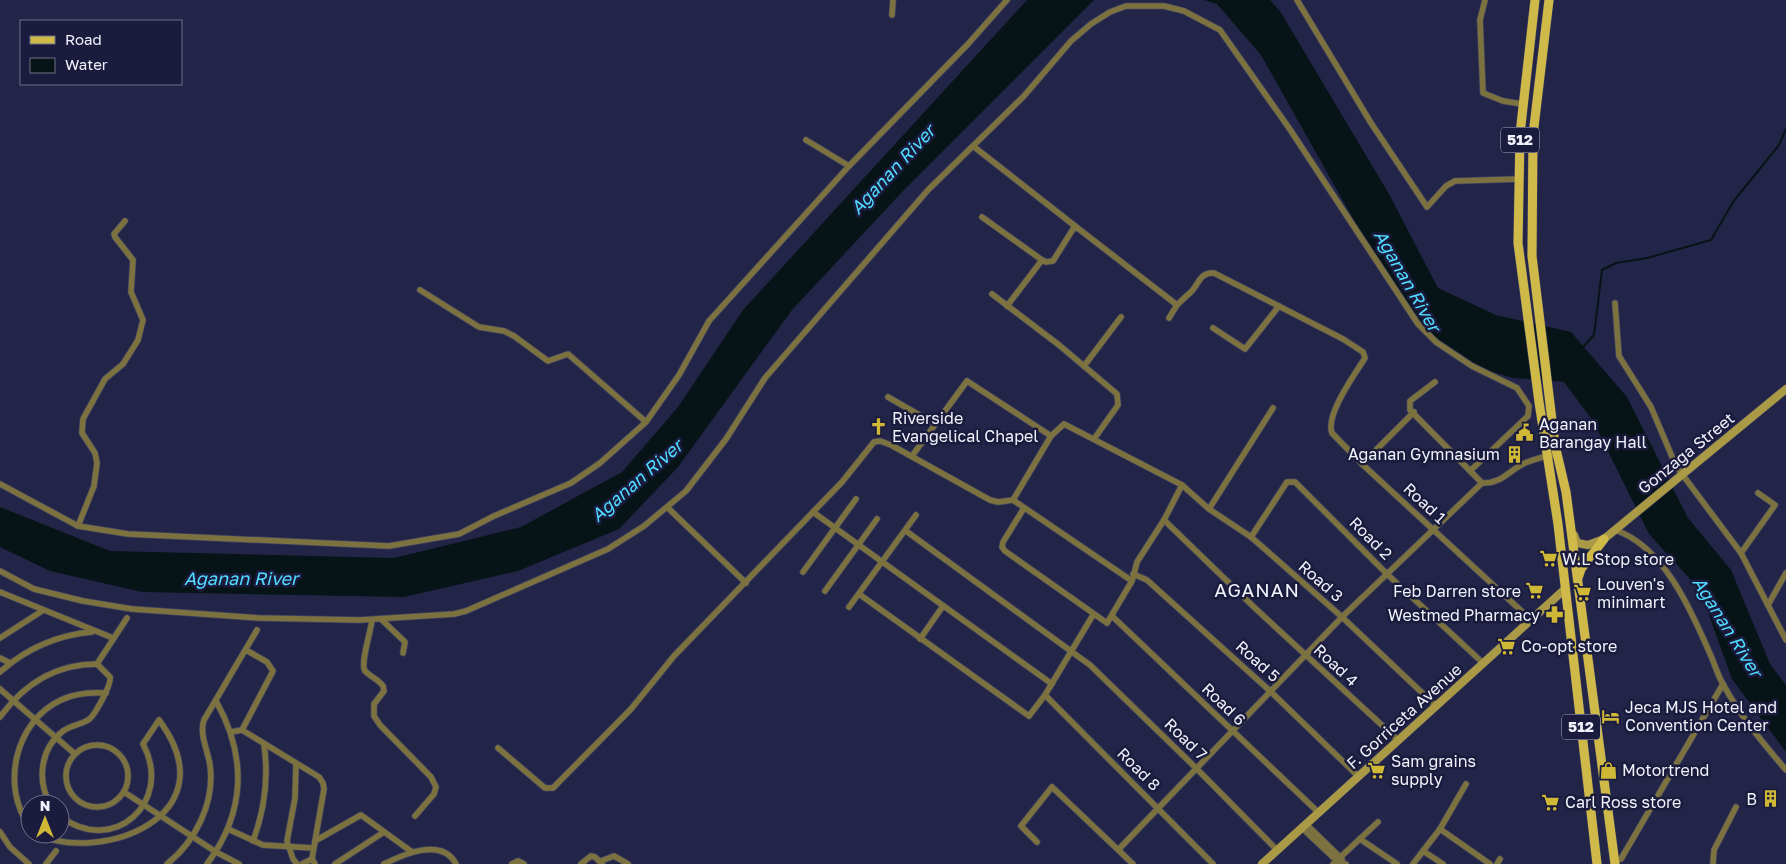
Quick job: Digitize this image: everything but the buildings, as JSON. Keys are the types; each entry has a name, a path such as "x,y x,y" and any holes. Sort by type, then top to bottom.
{"main road":[{"name":"512","path":"1535,0 1522,104 1518,243 1538,402 1552,455 1566,492 1615,863"},
{"name":"512","path":"1549,0 1533,135 1532,250 1550,401 1552,455 1566,604 1597,864"},
{"name":"Gonzaga Street","path":"1604,539 1786,388"},
{"path":"1558,524 1565,516 1569,519 1577,543 1588,545 1604,539"},
{"path":"1578,584 1580,571 1604,539"},
{"name":"F. Gorriceta Avenue","path":"1262,864 1565,589"},
{"path":"1550,602 1561,598 1566,604"},
{"path":"1581,727 1584,732 1590,735 1596,731 1597,726"}],"street":[{"path":"892,14 894,0"},
{"path":"0,484 78,526 128,534 389,546 459,534 494,516 571,483 600,463 646,422 679,375 709,321 850,166 968,44 1006,0"},
{"path":"1297,0 1371,123 1427,207 1446,186 1455,180 1519,179"},
{"path":"1485,0 1480,26 1482,94 1522,104"},
{"path":"0,571 34,588 83,602 132,609 259,618 372,620 454,614 466,611 600,553 626,539 668,508 686,491 706,466 765,378 928,190 1024,96 1071,41 1091,24 1110,12 1126,6 1164,6 1191,14 1220,30 1289,128 1418,324 1436,342 1465,362 1517,388 1528,406 1528,416 1471,470"},
{"path":"806,140 850,166"},
{"path":"973,146 1177,305"},
{"path":"982,217 1046,262 1053,261 1075,226"},
{"path":"78,526 94,486 97,463 95,453 82,433 83,419 105,379 123,364 138,340 143,320 131,292 133,260 114,234 125,220"},
{"path":"1008,306 1042,260"},
{"path":"1169,318 1177,305 1190,293 1201,276 1208,272 1214,273 1279,306 1246,349 1213,328"},
{"path":"420,290 479,327 504,331 514,336 548,361 568,354 646,422"},
{"path":"992,294 1113,390 1119,400 1094,440"},
{"path":"1615,303 1619,356 1651,407 1676,466 1741,553 1786,640"},
{"name":"Road 1","path":"1279,306 1324,328 1363,352 1365,358 1342,395 1330,428 1362,464 1530,619"},
{"path":"1084,366 1121,317"},
{"path":"912,456 966,382 1051,436 1013,500"},
{"path":"1435,382 1410,401 1410,410 1482,483 1493,484 1512,474 1524,464 1552,455"},
{"path":"888,397 935,424"},
{"path":"1209,509 1273,408"},
{"path":"1362,464 1414,412"},
{"name":"Road 3","path":"1051,436 1064,424 1182,485 1209,509 1251,537 1342,617 1436,706"},
{"path":"498,748 545,788 553,788 631,709 674,656 842,482 874,442 891,445 990,500 998,502 1013,500 1132,581"},
{"name":"Road 2","path":"1251,537 1287,482 1291,480 1306,491 1388,575 1483,663"},
{"path":"1119,849 1198,769 1342,617 1482,483"},
{"path":"1024,508 1002,547 1107,624 1132,581 1137,562 1164,520 1182,485"},
{"path":"1741,553 1775,505 1758,493"},
{"path":"803,572 856,499"},
{"path":"668,508 746,583"},
{"path":"813,512 1052,684"},
{"path":"849,607 916,515"},
{"path":"825,591 877,519"},
{"name":"Road 4","path":"1164,520 1256,609 1398,740"},
{"path":"1615,530 1630,535 1666,570 1691,610 1723,684 1747,723 1786,770"},
{"name":"Road 7","path":"906,531 1090,665 1198,769 1277,850"},
{"path":"1768,605 1786,573"},
{"name":"Road 5","path":"1133,574 1147,580 1270,691 1358,776"},
{"path":"0,592 42,611 113,638"},
{"path":"859,594 1029,716 1072,653 1093,615"},
{"path":"920,639 943,606"},
{"path":"0,638 42,611"},
{"name":"Road 6","path":"1112,616 1318,812"},
{"path":"97,664 126,618"},
{"path":"381,619 405,642 403,653"},
{"path":"372,620 370,637 362,662 363,668 381,683 384,691 374,704 374,716 380,725 431,777 436,787 434,794 415,816"},
{"path":"167,864 193,836 202,818 210,783 210,766 201,727 257,630"},
{"path":"0,672 10,663 50,640 94,632"},
{"path":"242,730 273,671 267,662 246,650"},
{"path":"0,658 10,663"},
{"path":"45,794 41,776 45,756 56,738 71,726 89,720 111,681 97,664"},
{"path":"0,717 12,700 32,684 55,671 69,666 97,664"},
{"path":"1615,863 1621,859 1723,684"},
{"path":"0,690 74,754"},
{"path":"20,810 13,789 12,770 16,751 23,734 34,719 60,700 90,692 106,692"},
{"name":"Road 8","path":"1045,695 1213,864"},
{"path":"207,864 228,830 238,791 236,752 231,732 216,701"},
{"path":"70,821 82,828 110,829 123,824 144,806 153,781 152,768 143,744 159,720 175,746 180,769 179,792 168,820 163,826"},
{"path":"231,732 242,730 323,782 324,789 316,842 313,848 314,862 302,864"},
{"path":"252,842 260,823 266,794 267,764 264,744"},
{"path":"90,745 108,746 116,751 127,765 129,774 124,792 118,799 101,807 91,807 74,798 66,780 66,771 74,754 90,745"},
{"path":"296,764 295,798 287,841 296,864"},
{"path":"1413,864 1440,829 1466,784"},
{"path":"1037,842 1021,826 1052,787 1133,864"},
{"path":"124,792 216,852 239,864"},
{"path":"1713,864 1714,850 1736,807"},
{"path":"316,842 362,815 412,852"},
{"path":"1304,826 1340,861 1378,822"},
{"path":"1440,829 1490,864"},
{"path":"228,830 252,842 269,846 313,848"},
{"path":"0,832 10,847 29,864"},
{"path":"335,864 384,832"},
{"path":"1360,839 1397,864"},
{"path":"48,844 65,854"},
{"path":"46,864 56,850"},
{"path":"384,864 412,852 438,850 454,860 456,864"},
{"path":"1423,851 1443,864"},
{"path":"581,864 591,856 602,863 614,856 628,864"},
{"path":"512,864 518,861 524,864"}],"water":[{"name":"Aganan River","path":"1027,0 1094,0 902,192 792,310 678,467 619,529 518,571 404,597 142,592 50,571 0,547 0,507 110,551 394,558 521,527 622,472 678,407 743,310"},
{"name":"Aganan River","path":"1204,0 1270,0 1280,11 1389,194 1438,288 1496,315 1571,332 1627,397 1688,518 1731,570 1770,664 1786,685 1786,752 1732,679 1700,590 1649,534 1593,421 1564,382 1513,378 1462,363 1432,342 1360,231 1261,55 1217,4"}],"waterway":[{"path":"1582,348 1594,335 1602,270 1616,263 1647,258 1711,240 1733,202 1779,145 1786,129"}],"place":[{"name":"Riverside Evangelical Chapel","path":"878,427"},
{"name":"Aganan Barangay Hall","path":"1525,433"},
{"name":"Aganan Gymnasium","path":"1514,454"},
{"name":"W.L Stop store","path":"1548,559"},
{"name":"Feb Darren store","path":"1535,591"},
{"name":"Louven's minimart","path":"1583,593"},
{"name":"Westmed Pharmacy","path":"1554,615"},
{"name":"Co-opt store","path":"1507,646"},
{"name":"Jeca MJS Hotel and Convention Center","path":"1611,716"},
{"name":"Sam grains supply","path":"1377,770"},
{"name":"Motortrend","path":"1608,770"},
{"name":"B","path":"1771,799"},
{"name":"Carl Ross store","path":"1551,802"}],"district":[{"name":"AGANAN","path":"1257,590"}]}
